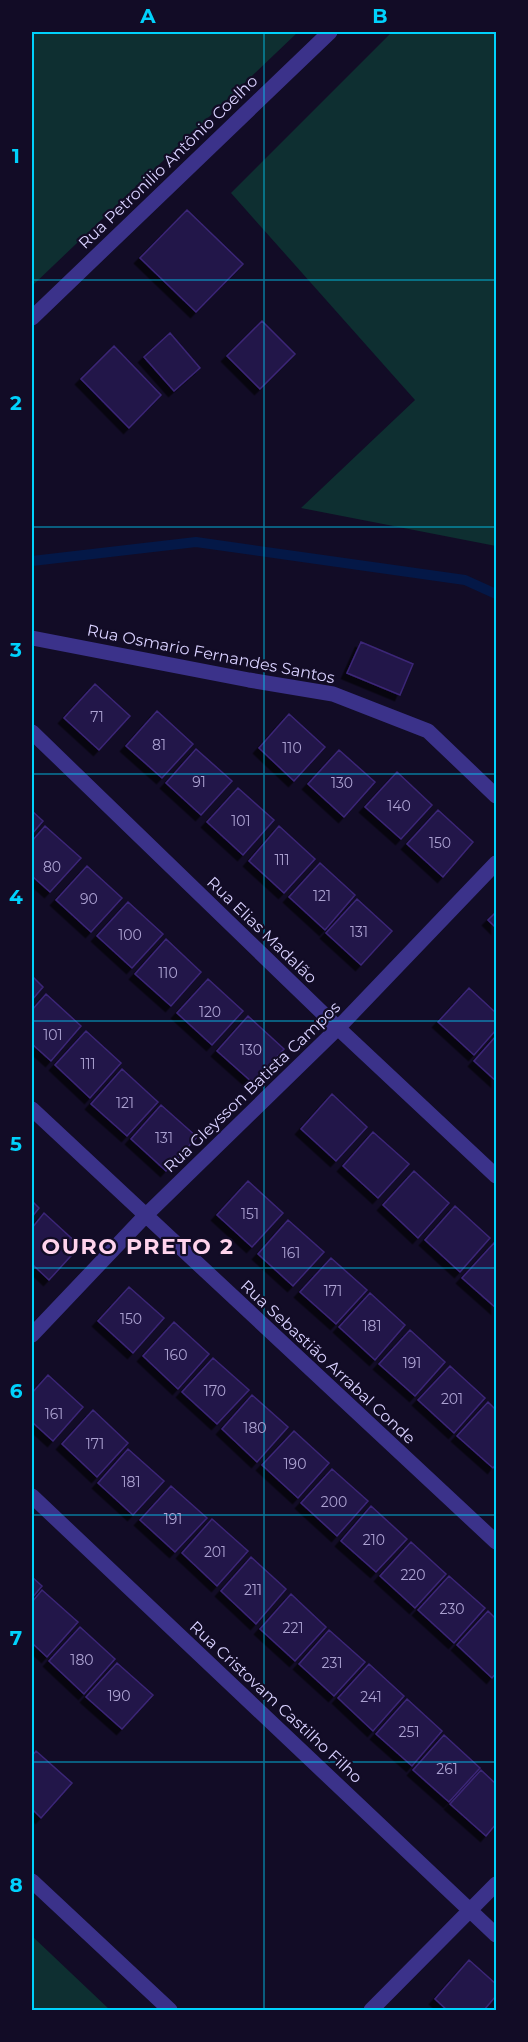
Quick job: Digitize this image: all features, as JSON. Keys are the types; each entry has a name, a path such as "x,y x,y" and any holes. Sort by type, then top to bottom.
{"street":[{"name":"Rua Petronilio Antônio Coelho","path":"32,318 330,32"},
{"name":"Rua Osmario Fernandes Santos","path":"32,638 333,694 428,731 496,796"},
{"name":"Rua Elias Madalão","path":"32,732 496,1176"},
{"name":"Rua Gleysson Batista Campos","path":"32,1335 145,1216 339,1028 496,863"},
{"name":"Rua Sebastião Arrabal Conde","path":"32,1109 496,1542"},
{"name":"Rua Cristovam Castilho Filho","path":"32,1496 496,1935"},
{"path":"32,1881 170,2010"},
{"path":"371,2010 496,1884"}],"green space":[{"path":"32,32 298,32 32,286"},
{"path":"392,32 496,32 496,546 301,508 415,400 231,193"},
{"path":"32,1936 110,2010 32,2010"}],"building":[{"path":"187,210 243,264 196,312 140,258"},
{"path":"262,321 295,354 260,389 227,356"},
{"path":"170,333 200,368 174,391 144,357"},
{"path":"114,346 161,395 129,428 81,379"},
{"path":"361,642 413,664 400,695 347,673"},
{"path":"95,684 130,716 99,750 64,718"},
{"path":"157,711 193,744 162,778 126,746"},
{"path":"289,714 325,747 294,781 259,748"},
{"path":"196,749 232,781 201,815 166,783"},
{"path":"339,750 375,782 344,817 308,784"},
{"path":"397,772 432,805 401,839 365,807"},
{"path":"238,788 274,820 243,855 207,822"},
{"path":"438,810 473,842 443,877 407,844"},
{"path":"32,811 43,821 32,834"},
{"path":"45,826 81,858 50,892 32,876 32,841"},
{"path":"279,826 315,859 284,893 249,861"},
{"path":"320,863 355,895 325,930 289,897"},
{"path":"87,866 122,898 91,932 56,900"},
{"path":"357,899 392,931 361,965 326,933"},
{"path":"128,902 163,934 132,968 97,936"},
{"path":"496,912 496,928 488,920"},
{"path":"166,939 201,972 171,1006 135,974"},
{"path":"32,976 43,987 32,1000"},
{"path":"208,979 243,1011 212,1045 177,1013"},
{"path":"469,988 496,1013 496,1030 474,1055 438,1022"},
{"path":"46,994 81,1026 51,1061 32,1044 32,1010"},
{"path":"248,1016 284,1049 253,1083 217,1051"},
{"path":"86,1031 121,1063 90,1098 55,1065"},
{"path":"496,1036 496,1081 474,1061"},
{"path":"122,1069 158,1102 127,1136 91,1104"},
{"path":"332,1094 367,1127 336,1161 301,1129"},
{"path":"161,1105 197,1137 166,1171 131,1139"},
{"path":"373,1132 409,1164 378,1198 343,1166"},
{"path":"414,1171 449,1203 418,1238 383,1205"},
{"path":"248,1181 283,1213 252,1247 217,1215"},
{"path":"32,1201 39,1208 32,1217"},
{"path":"455,1206 490,1238 460,1272 425,1240"},
{"path":"44,1213 80,1246 49,1280 32,1264 32,1228"},
{"path":"288,1220 324,1252 293,1286 258,1254"},
{"path":"494,1243 496,1246 496,1308 462,1278"},
{"path":"331,1258 367,1290 336,1324 300,1292"},
{"path":"129,1287 164,1318 133,1353 98,1321"},
{"path":"370,1293 405,1325 375,1360 339,1327"},
{"path":"174,1322 209,1354 178,1389 143,1356"},
{"path":"410,1330 445,1362 415,1396 379,1364"},
{"path":"213,1358 249,1390 217,1424 182,1392"},
{"path":"450,1366 485,1398 454,1433 418,1400"},
{"path":"48,1375 83,1407 53,1441 32,1422 32,1393"},
{"path":"252,1395 288,1427 257,1462 222,1429"},
{"path":"488,1402 496,1410 496,1464 493,1468 457,1436"},
{"path":"93,1410 128,1443 97,1477 62,1444"},
{"path":"294,1431 329,1463 298,1498 262,1465"},
{"path":"128,1449 164,1481 133,1515 98,1483"},
{"path":"332,1469 368,1501 337,1536 301,1503"},
{"path":"171,1486 207,1518 175,1552 140,1520"},
{"path":"371,1506 407,1539 376,1572 341,1541"},
{"path":"212,1519 248,1551 217,1586 182,1553"},
{"path":"411,1542 446,1574 415,1608 380,1576"},
{"path":"251,1557 286,1589 256,1624 221,1591"},
{"path":"449,1576 485,1608 454,1643 418,1610"},
{"path":"32,1577 42,1586 32,1598"},
{"path":"42,1590 78,1622 47,1657 32,1643 32,1602"},
{"path":"291,1594 326,1627 295,1661 260,1629"},
{"path":"488,1611 496,1619 496,1673 492,1678 457,1645"},
{"path":"80,1627 115,1659 84,1694 49,1661"},
{"path":"329,1630 365,1662 334,1696 299,1664"},
{"path":"117,1663 153,1695 122,1729 86,1697"},
{"path":"369,1664 404,1696 373,1731 338,1698"},
{"path":"407,1699 442,1731 412,1766 376,1734"},
{"path":"444,1735 480,1768 449,1802 413,1770"},
{"path":"36,1751 72,1783 41,1818 32,1809 32,1756"},
{"path":"481,1770 496,1784 496,1824 486,1836 450,1804"},
{"path":"469,1960 496,1984 496,1996 484,2010 447,2010 435,1999"}],"waterway":[{"path":"32,561 196,542 465,580 496,594"}],"district":[{"name":"OURO PRETO 2","path":"138,1246"}]}
